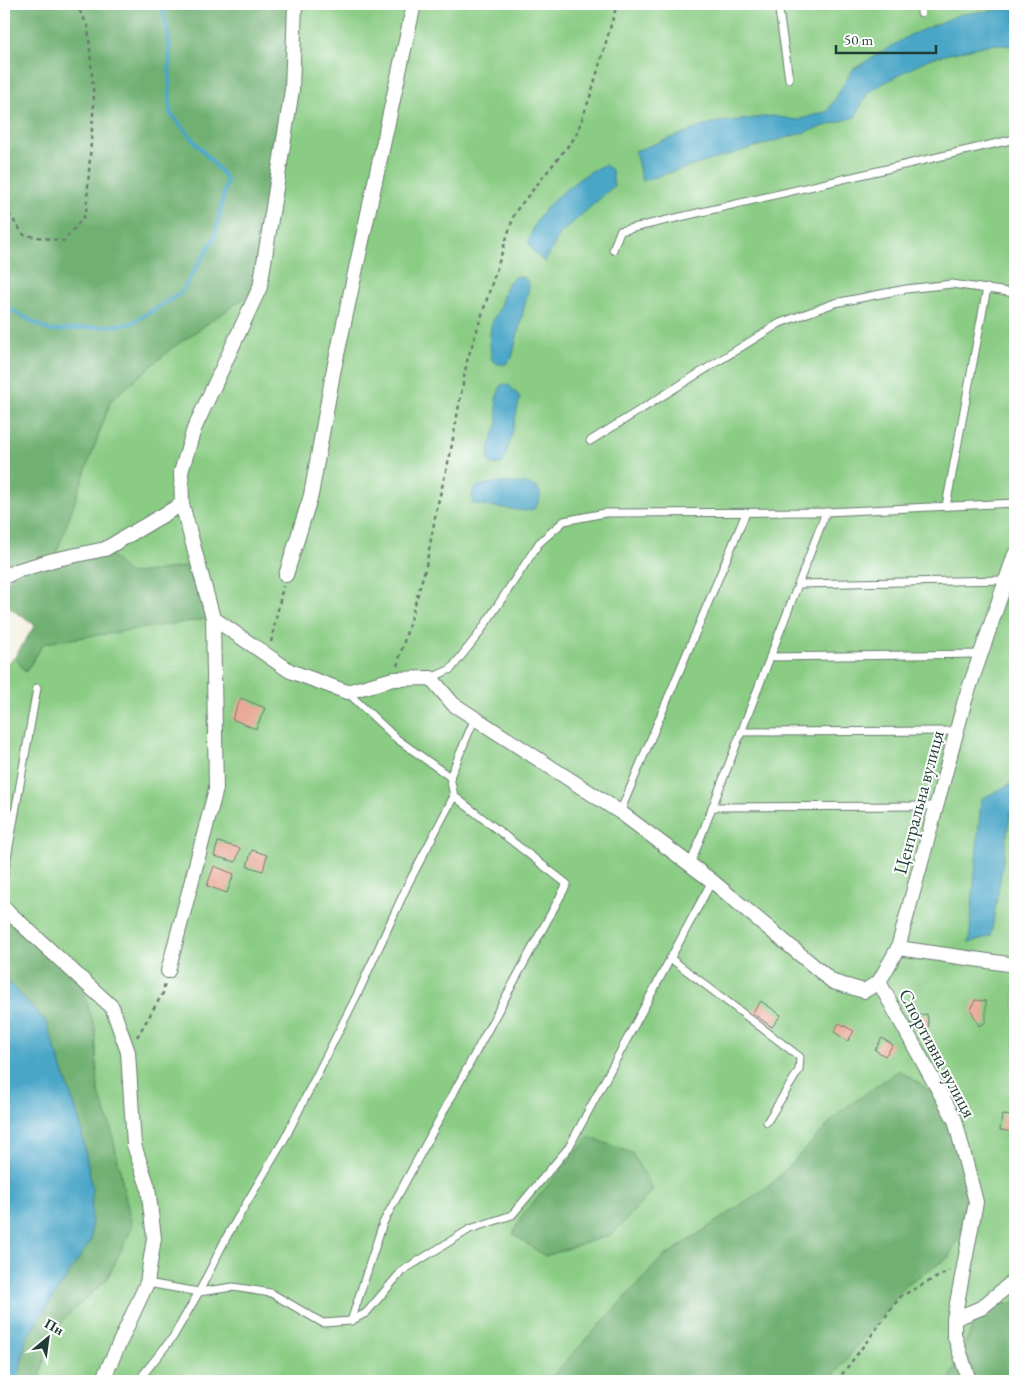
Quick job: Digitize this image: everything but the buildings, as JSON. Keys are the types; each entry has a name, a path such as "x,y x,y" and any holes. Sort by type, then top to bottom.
{"street":[{"path":"168,971 216,789 213,618 182,504 181,472 194,429 260,287 292,90 295,4"},
{"path":"286,574 311,495 333,373 414,4"},
{"path":"8,572 105,549 182,504"},
{"name":"Центральна вулиця","path":"879,982 898,948 965,700 1015,554"},
{"path":"213,618 290,671 347,692 393,679 431,678 453,704 620,812 712,881 833,982 864,991 879,982"},
{"path":"4,908 112,1007 128,1052 134,1146 148,1187 154,1238 147,1283 102,1381"},
{"path":"898,948 1015,965"},
{"name":"Спортивна вулиця","path":"879,982 955,1120 976,1202 954,1318 954,1334 969,1381"},
{"path":"954,1318 981,1308 1015,1278"}],"lane":[{"path":"778,4 789,79"},
{"path":"921,4 921,13"},
{"path":"613,250 620,231 1015,139"},
{"path":"590,441 780,323 835,304 906,289 952,284 1015,293"},
{"path":"946,506 987,288"},
{"path":"431,678 451,669 478,635 539,543 564,521 605,513 826,512 1015,503"},
{"path":"690,865 826,512"},
{"path":"620,812 746,513"},
{"path":"798,584 1006,580"},
{"path":"770,657 981,654"},
{"path":"4,875 37,688"},
{"path":"347,692 397,739 450,777"},
{"path":"138,1381 173,1337 199,1292 226,1236 285,1138 358,994 408,884 454,796 450,777 475,718"},
{"path":"741,732 957,731"},
{"path":"350,1321 383,1223 567,884 454,796"},
{"path":"712,807 936,806"},
{"path":"147,1283 199,1292 233,1287 271,1293 322,1323 350,1321 366,1313 402,1270 470,1229 512,1215 569,1147 712,881"},
{"path":"670,958 800,1057 799,1070 767,1122"}],"path":[{"path":"4,207 24,235 64,242 86,214 94,100 88,26 76,4"},
{"path":"393,679 426,566 437,507 450,455 467,361 515,212 576,136 591,94 617,4"},
{"path":"268,657 286,574"},
{"path":"128,1052 163,993 168,971"},
{"path":"837,1381 901,1296 964,1263"}],"green space":[{"path":"4,4 295,4 292,90 260,287 171,349 111,400 54,560 105,549 129,574 199,565 213,618 44,643 25,672 15,657 35,625 4,604 4,587 15,571 4,569"},
{"path":"295,4 1015,4 1015,782 981,800 1011,809 1015,808 1015,1302 981,1309 949,1381 829,1381 908,1283 949,1257 841,1111 773,1183 661,1259 548,1381 39,1381 49,1338 69,1314 107,1279 132,1228 111,1128 98,1091 95,1028 9,921 4,927 4,666 15,657 26,672 44,643 213,617 199,565 129,574 53,560 111,400 171,349","holes":["589,1137 613,1234 545,1256 513,1234 522,1216"]},
{"path":"10,921 81,984 95,1028 98,1091 111,1128 132,1228 107,1279 69,1314 49,1338 39,1381 18,1381 26,1339 91,1240 92,1187 79,1118 46,1022 4,977 4,927"},
{"path":"899,1070 943,1100 976,1202 949,1257 908,1283 829,1381 548,1381 661,1259 773,1183 841,1111"},
{"path":"589,1137 632,1153 653,1190 613,1234 545,1256 513,1234 522,1216"},
{"path":"1015,1302 1015,1381 949,1381 981,1308"}],"water":[{"path":"1015,8 1015,46 991,44 928,59 868,92 855,117 642,181 635,151 712,123 772,116 797,120 828,111 852,70 910,35 961,14"},
{"path":"605,165 612,170 614,186 560,234 545,262 536,255 528,242 537,219 571,185 590,172"},
{"path":"517,276 525,278 529,285 528,292 512,358 506,364 498,364 492,360 490,329 507,285"},
{"path":"502,384 509,385 520,397 511,438 503,463 492,465 488,459 490,444 498,422 496,398"},
{"path":"491,483 528,484 540,492 540,499 534,509 525,511 473,504 472,494 476,487"},
{"path":"1015,782 1015,808 1011,810 991,936 969,943 981,799"},
{"path":"4,977 46,1022 79,1118 92,1187 91,1240 26,1339 18,1381 4,1381"}],"waterway":[{"path":"4,306 50,331 130,324 181,293 215,237 227,179 170,113 169,40 162,4"}]}
